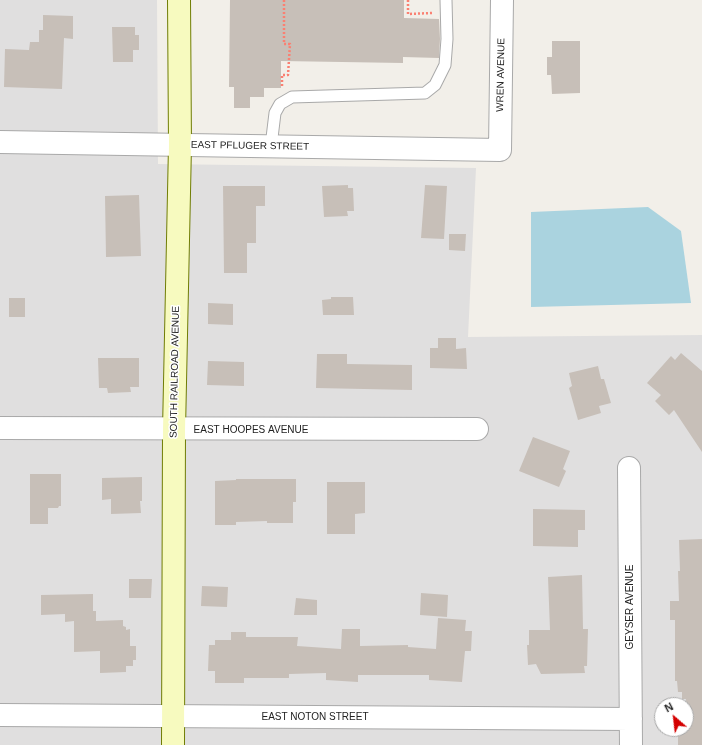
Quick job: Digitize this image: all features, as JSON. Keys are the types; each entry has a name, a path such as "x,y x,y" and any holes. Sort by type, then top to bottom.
{"street":[{"name":"SOUTH RAILROAD AVENUE","path":"174,745 174,430 180,145 179,0"},
{"name":"WREN AVENUE","path":"500,150 502,0"},
{"name":"EAST PFLUGER STREET","path":"0,142 500,150"},
{"name":"EAST HOOPES AVENUE","path":"0,428 174,430 478,429"},
{"name":"GEYSER AVENUE","path":"629,468 631,745"},
{"name":"EAST NOTON STREET","path":"0,715 631,719"}],"lane":[{"path":"271,146 275,113 280,104 292,96 424,93 435,85 445,65 447,39 446,0"}],"path":[{"path":"281,91 282,75 288,75 290,44 284,44 284,0"},
{"path":"408,0 408,14 446,13"}],"shaded area":[{"path":"0,0 157,0 158,164 476,168 468,337 702,335 702,745 0,745"}],"water":[{"path":"648,207 681,231 691,303 531,307 531,212"}],"building":[{"path":"230,0 404,0 404,18 439,19 439,58 403,57 403,63 281,61 281,88 264,88 264,97 250,97 250,108 234,108 234,87 229,87"},
{"path":"43,15 73,16 73,39 64,38 62,89 4,87 5,49 29,50 30,42 39,42 39,30 43,30"},
{"path":"112,27 135,27 135,35 139,35 139,50 133,50 133,62 113,62"},
{"path":"552,41 580,41 580,93 552,94 551,75 547,75 547,57 552,57"},
{"path":"348,185 348,188 353,188 354,211 347,211 348,216 324,217 322,186"},
{"path":"425,185 447,186 444,239 421,238"},
{"path":"223,186 265,186 265,206 256,206 256,243 247,243 247,273 224,273"},
{"path":"139,195 141,256 106,257 105,196"},
{"path":"449,234 466,234 465,251 449,250"},
{"path":"331,297 353,297 354,315 323,315 322,300 331,299"},
{"path":"9,298 25,298 25,317 9,317"},
{"path":"208,303 233,304 233,325 208,324"},
{"path":"438,338 456,338 456,349 466,348 467,369 430,368 430,348 438,348"},
{"path":"681,353 702,371 702,452 674,410 669,415 655,401 661,395 647,383 671,356 675,360"},
{"path":"317,354 347,354 347,364 412,365 412,390 316,388"},
{"path":"98,358 139,358 139,387 130,387 131,392 108,393 107,388 99,388"},
{"path":"208,361 244,362 244,386 207,385"},
{"path":"598,366 601,379 604,379 611,403 599,406 601,413 578,420 569,388 572,386 569,373"},
{"path":"533,437 570,451 563,469 566,471 559,487 519,471"},
{"path":"30,474 61,474 61,506 58,508 48,508 48,524 30,524"},
{"path":"142,477 142,501 140,501 141,513 111,514 111,499 102,500 102,478"},
{"path":"236,479 296,479 296,502 293,502 293,523 267,523 267,521 236,522 236,525 215,525 215,481"},
{"path":"327,482 365,482 365,513 355,514 355,534 327,534"},
{"path":"533,509 585,510 585,530 578,530 578,547 533,546"},
{"path":"702,539 702,745 678,745 678,737 694,737 694,697 682,697 682,692 678,692 677,681 675,681 675,620 670,620 670,601 679,601 679,540"},
{"path":"582,575 583,629 588,629 587,666 584,666 585,673 541,674 536,664 528,665 527,645 529,645 529,630 550,630 548,577"},
{"path":"129,579 152,579 151,598 129,598"},
{"path":"202,586 228,587 227,607 201,606"},
{"path":"421,593 448,595 447,617 420,615"},
{"path":"93,594 93,611 96,611 96,621 123,620 123,626 126,627 126,630 130,629 130,646 136,646 136,660 133,660 133,666 126,666 126,672 100,673 100,651 74,652 74,621 65,622 65,614 41,615 41,595"},
{"path":"296,598 317,600 317,615 294,615"},
{"path":"438,618 466,620 465,631 472,631 471,651 465,651 462,682 429,680 429,675 358,675 358,682 326,680 326,673 289,674 289,678 244,678 244,683 215,683 215,671 208,671 209,645 215,645 215,640 231,640 231,632 246,632 246,637 298,637 297,646 341,649 342,629 360,629 360,646 408,645 408,647 436,649"}]}
